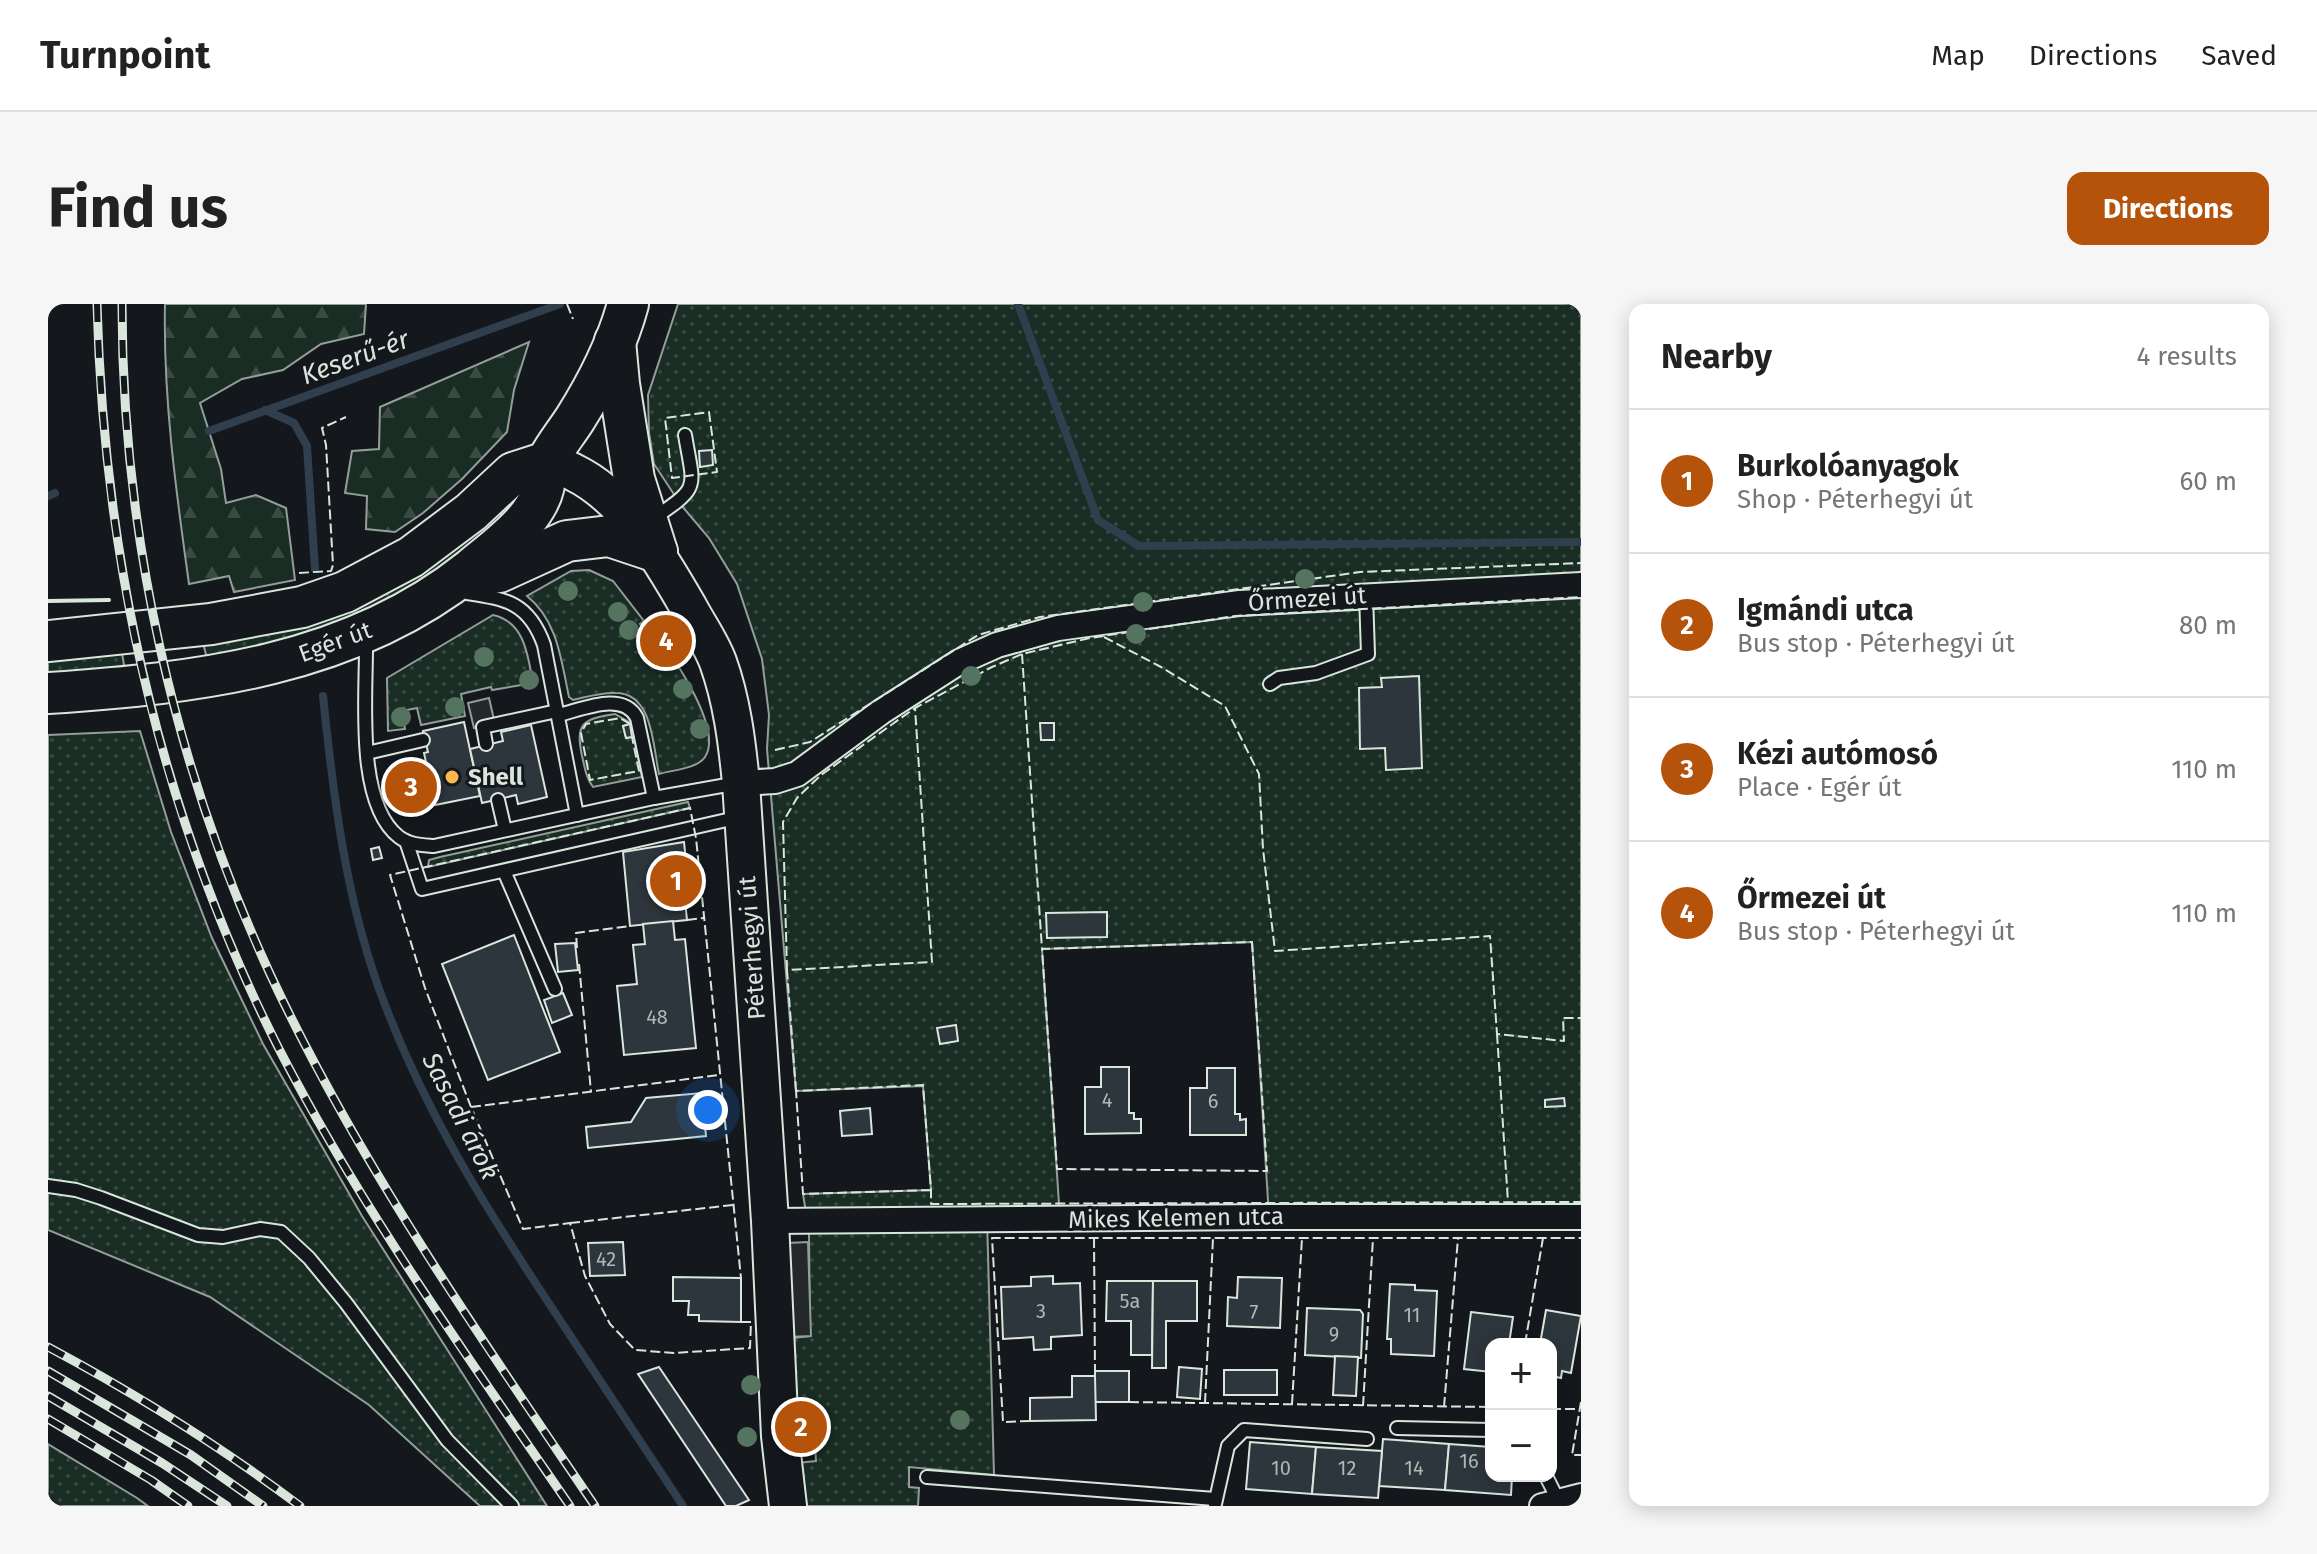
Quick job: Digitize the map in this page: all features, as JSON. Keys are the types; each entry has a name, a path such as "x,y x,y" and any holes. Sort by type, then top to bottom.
{"main road":[{"name":"Egér út","path":"48,693 124,688 268,666 331,647 411,611 451,584 529,516 543,492 547,462 591,392 628,304"},
{"path":"451,584 499,572 567,541 609,536 652,537 630,459 615,341"},
{"name":"Egér út","path":"48,641 211,624 302,607 345,592 411,557 471,512 513,473 547,462"}],"street":[{"name":"Péterhegyi út","path":"547,462 576,473 596,486 652,537 717,659 736,729 770,1221 780,1436 788,1506"},
{"name":"Őrmezei út","path":"742,800 775,781 797,774 881,712 959,662 997,645 1058,628 1240,603 1581,585"},
{"name":"Mikes Kelemen utca","path":"770,1221 1581,1217"}],"lane":[{"path":"652,537 689,491 692,482 685,435"},
{"path":"451,584 505,599 532,620 544,645 577,815"},
{"path":"1270,684 1279,678 1316,673 1368,654 1366,595"},
{"path":"366,632 367,753 372,785 379,811 389,827 406,841 434,846 654,798 742,800"},
{"path":"468,730 610,704 625,704 637,718 654,798"},
{"path":"483,727 486,744"},
{"path":"367,753 423,740"},
{"path":"498,800 505,830"},
{"path":"406,841 422,889 504,871 742,800"},
{"path":"504,871 555,989"},
{"path":"48,1186 101,1198 198,1235 223,1237 260,1229 281,1232 309,1258 346,1303 447,1440 512,1506"},
{"path":"1397,1428 1485,1430"},
{"path":"927,1477 1215,1503 1228,1446 1244,1430 1367,1439"},
{"path":"1550,1482 1561,1501"}],"green space":[{"path":"165,304 366,304 364,334 321,344 283,370 242,379 200,403 221,469 226,503 256,495 286,508 295,580 234,592 229,576 189,584 168,409"},
{"path":"678,304 1581,304 1581,1217 1269,1217 1252,942 1042,949 1060,1219 987,1218 994,1475 909,1467 909,1487 919,1488 918,1506 799,1506 797,1463 816,1461 814,1429 808,1438 795,1394 792,1338 810,1336 809,1232 803,1194 931,1190 923,1086 796,1091 767,749 769,715 762,659 737,584 709,538 681,505 654,464 649,433 648,395"},
{"path":"529,342 514,390 507,432 462,479 423,513 395,532 366,529 367,496 345,493 352,451 379,449 380,407"},
{"path":"499,509 502,517 462,552 418,584 370,612 321,633 208,662 203,643"},
{"path":"589,570 613,581 644,621 640,624 655,643 660,640 686,679 708,730 709,745 705,757 696,764 659,774 649,723 637,702 628,695 605,693 573,700 569,697 552,629 546,617 527,596 571,571"},
{"path":"493,615 504,619 518,632 527,651 533,683 461,694 465,716 421,725 417,708 402,711 405,729 388,731 387,678"},
{"path":"122,653 125,671 48,676 48,659"},
{"path":"615,714 630,724 623,726 626,738 634,737 642,777 593,787 582,756 581,730 584,724 595,718"},
{"path":"140,731 171,832 212,938 263,1044 362,1216 547,1506 480,1506 369,1405 210,1297 48,1230 48,735"},
{"path":"688,802 690,808 428,867 429,860 440,857"},
{"path":"48,1444 137,1498 148,1506 48,1506"}],"shaded area":[{"path":"489,698 495,724 474,728 468,703"},
{"path":"808,1242 811,1336 789,1337 788,1243"}],"building":[{"path":"712,450 713,465 700,467 699,451"},
{"path":"1419,676 1422,768 1386,770 1385,748 1360,749 1359,688 1382,687 1381,678"},
{"path":"464,722 480,796 435,805 424,753 428,752 423,731"},
{"path":"1040,723 1054,723 1054,740 1041,740"},
{"path":"630,724 632,737 626,738 623,726"},
{"path":"531,725 547,797 518,804 516,795 482,803 470,749 503,741 501,732"},
{"path":"419,763 429,805 403,811 394,768"},
{"path":"684,842 687,871 682,871 687,920 630,926 623,852"},
{"path":"379,847 382,858 373,860 371,849"},
{"path":"1107,912 1107,937 1047,938 1046,913"},
{"path":"673,921 675,940 685,939 696,1048 624,1055 617,986 637,984 633,945 645,944 643,924"},
{"path":"514,935 560,1052 488,1080 442,964"},
{"path":"575,943 578,970 558,972 555,944"},
{"path":"563,993 572,1015 552,1023 544,1000"},
{"path":"956,1025 958,1041 940,1044 937,1028"},
{"path":"1101,1067 1129,1067 1129,1113 1134,1113 1134,1119 1141,1119 1141,1133 1085,1134 1085,1087 1101,1087"},
{"path":"1207,1068 1235,1068 1235,1114 1240,1114 1240,1120 1246,1119 1246,1135 1190,1135 1190,1088 1207,1088"},
{"path":"702,1093 706,1136 588,1148 586,1127 631,1122 646,1098"},
{"path":"1564,1098 1565,1106 1545,1107 1545,1100"},
{"path":"870,1108 872,1134 842,1136 840,1111"},
{"path":"623,1242 625,1275 590,1276 588,1243"},
{"path":"1053,1276 1053,1284 1080,1283 1082,1335 1051,1337 1051,1349 1034,1350 1033,1337 1003,1339 1001,1287 1031,1286 1031,1277"},
{"path":"673,1277 741,1278 741,1322 699,1321 699,1315 688,1315 689,1301 673,1301"},
{"path":"1238,1277 1282,1278 1280,1328 1227,1326 1228,1297 1237,1298"},
{"path":"1107,1281 1153,1281 1152,1355 1131,1355 1131,1321 1106,1321"},
{"path":"1153,1281 1197,1281 1197,1321 1166,1321 1166,1368 1152,1368"},
{"path":"1390,1284 1415,1285 1415,1290 1437,1291 1434,1356 1391,1354 1391,1339 1387,1339"},
{"path":"1307,1308 1360,1310 1363,1314 1361,1358 1305,1355"},
{"path":"1546,1310 1581,1316 1571,1373 1562,1371 1561,1378 1557,1377 1557,1338 1541,1338"},
{"path":"1471,1312 1513,1317 1510,1338 1485,1338 1485,1371 1464,1369"},
{"path":"1335,1356 1358,1357 1356,1396 1333,1395"},
{"path":"659,1367 749,1500 736,1506 726,1506 638,1374"},
{"path":"1179,1367 1202,1369 1200,1399 1177,1397"},
{"path":"1224,1370 1277,1370 1277,1395 1224,1395"},
{"path":"1095,1371 1129,1371 1129,1402 1095,1402"},
{"path":"1072,1376 1095,1376 1096,1420 1030,1421 1030,1398 1072,1397"},
{"path":"1383,1439 1449,1444 1445,1490 1379,1486"},
{"path":"1250,1442 1316,1447 1312,1494 1246,1489"},
{"path":"1449,1444 1485,1447 1485,1482 1512,1482 1511,1495 1445,1490"},
{"path":"1316,1447 1382,1451 1378,1498 1312,1494"}],"waterway":[{"name":"Keserű-ér","path":"209,431 560,304"},
{"path":"1018,304 1098,520 1139,546 1581,542"},
{"name":"Sasadi árok","path":"265,410 294,423 307,446 315,569"},
{"name":"Keserű-ér","path":"48,496 55,493"},
{"name":"Sasadi árok","path":"323,696 336,806 357,915 378,986 414,1073 457,1156 505,1235 683,1506"}],"railway":[{"path":"97,304 102,402 126,593 146,687 171,779 201,870 237,960 311,1109 417,1282 570,1506"},
{"path":"122,304 124,390 132,477 160,648 181,733 237,897 271,976 342,1114 422,1247 595,1506"},
{"path":"48,1347 177,1422 300,1506"},
{"path":"48,1371 191,1455 263,1506"},
{"path":"48,1396 162,1463 227,1506"},
{"path":"48,1419 151,1480 188,1506"}],"fence":[{"path":"567,304 573,319"},
{"path":"709,412 717,472 672,478 665,418 709,412"},
{"path":"299,573 331,571 333,565 326,445 322,428 346,417"},
{"path":"775,750 810,742 978,635 1040,617 1360,572 1581,563"},
{"path":"787,970 783,822 797,798 821,775 915,708 992,667 1022,654 1090,638 1235,616 1581,597"},
{"path":"1104,637 1225,706 1259,774 1263,849 1275,951 1490,936 1497,1034 1564,1041 1563,1018 1581,1018"},
{"path":"1022,654 1042,949"},
{"path":"796,1091 787,970 932,962 915,708"},
{"path":"630,724 620,718 586,724 581,733 590,780 639,771 632,737"},
{"path":"741,1278 696,838 690,808 390,875 425,988 523,1229 570,1223 585,1276 610,1324 635,1350 674,1353 750,1348 751,1322 741,1322"},
{"path":"687,920 704,918"},
{"path":"577,948 576,933 630,926"},
{"path":"1252,942 1267,1171 1057,1169 1042,949 1252,942"},
{"path":"579,964 591,1092"},
{"path":"1497,1034 1508,1202"},
{"path":"471,1107 719,1075"},
{"path":"931,1190 803,1194 796,1091 923,1085 931,1190 931,1204 1581,1202"},
{"path":"570,1223 733,1205"},
{"path":"1030,1421 1003,1422 992,1238 1581,1238"},
{"path":"1094,1238 1095,1371"},
{"path":"1205,1403 1213,1238"},
{"path":"1292,1404 1302,1238"},
{"path":"1363,1406 1373,1238"},
{"path":"1444,1407 1458,1238"},
{"path":"1526,1338 1543,1238"},
{"path":"1129,1402 1485,1407"},
{"path":"1581,1402 1572,1455 1581,1455"},
{"path":"1557,1409 1580,1409"}],"wall":[{"path":"48,601 109,600"}],"place":[{"name":"Őrmezei út","path":"666,641"},
{"name":"Shell","path":"452,777"},
{"name":"Kézi autómosó","path":"411,787"},
{"name":"Burkolóanyagok","path":"676,881"},
{"name":"Igmándi utca","path":"801,1427"}]}
